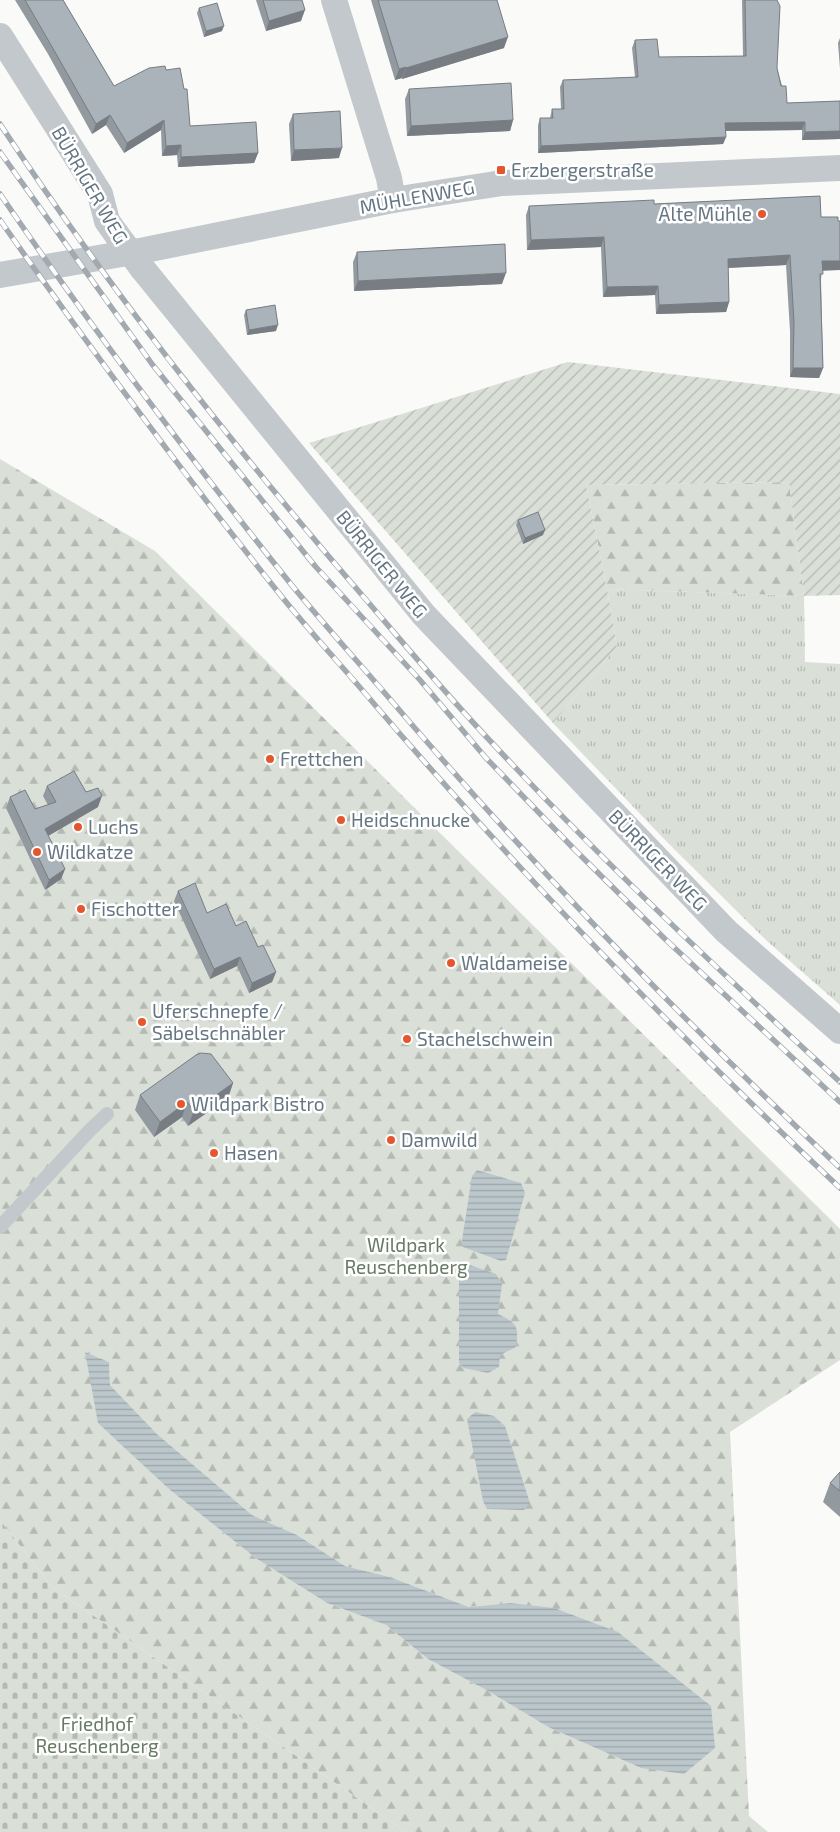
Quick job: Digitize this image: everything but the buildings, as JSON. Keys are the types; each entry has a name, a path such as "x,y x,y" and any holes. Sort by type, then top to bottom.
{"street":[{"path":"334,0 389,178 393,200"},
{"name":"BÜRRIGER WEG","path":"0,36 100,194 107,220 116,235 424,615 726,931 840,1032"},
{"name":"MÜHLENWEG","path":"0,275 145,250 393,200 502,183 840,168"}],"lane":[{"path":"0,1227 89,1130 107,1114"}],"green space":[{"path":"568,362 840,394 840,595 804,596 789,482 586,485 617,647 553,723 309,443"},
{"name":"Wildpark Reuschenberg","path":"0,459 155,551 840,1229 840,1360 730,1432 749,1816 768,1832 406,1832 52,1587 0,1520","holes":["85,1352 109,1362 110,1385 157,1434 252,1515 297,1535 345,1566 390,1577 469,1607 510,1603 641,1768 548,1727 488,1691 428,1659 386,1625 327,1603 257,1559 170,1490 141,1462"]},
{"path":"789,482 804,596 607,589 586,485"},
{"path":"607,589 804,596 805,662 840,664 840,1005 767,941 668,843 553,723 617,647"},
{"name":"Friedhof Reuschenberg","path":"0,1520 52,1587 406,1832 0,1832"}],"shaded area":[{"path":"477,1170 521,1183 525,1193 506,1260 501,1261 463,1247 462,1240 472,1176"},
{"path":"464,1263 496,1274 502,1284 498,1314 513,1323 517,1330 516,1347 500,1355 499,1367 488,1373 464,1368 459,1363 459,1265"},
{"path":"85,1352 109,1362 110,1385 157,1434 252,1515 297,1535 345,1566 390,1577 469,1607 510,1603 554,1608 618,1632 711,1706 715,1748 684,1774 641,1768 548,1727 488,1691 428,1659 386,1625 327,1603 257,1559 170,1490 98,1423"},
{"path":"475,1412 494,1416 505,1426 530,1503 524,1510 487,1509 483,1501 467,1419"}],"railway":[{"path":"0,124 42,187 176,369 270,487 431,675 479,729 621,875 840,1082"},
{"path":"0,152 152,364 315,566 420,680 486,758 575,850 665,939 840,1102"},
{"path":"0,194 141,391 252,536 324,624 437,754 548,876 662,995 840,1168"},
{"path":"0,220 101,362 171,455 314,635 486,831 601,953 719,1072 840,1188"}],"place":[{"name":"Erzbergerstraße","path":"501,170"},
{"name":"Alte Mühle","path":"762,214"},
{"name":"Frettchen","path":"270,759"},
{"name":"Heidschnucke","path":"341,820"},
{"name":"Luchs","path":"78,827"},
{"name":"Wildkatze","path":"37,852"},
{"name":"Fischotter","path":"81,909"},
{"name":"Waldameise","path":"451,963"},
{"name":"Uferschnepfe / Säbelschnäbler","path":"142,1022"},
{"name":"Stachelschwein","path":"407,1039"},
{"name":"Wildpark Bistro","path":"181,1104"},
{"name":"Damwild","path":"391,1140"},
{"name":"Hasen","path":"214,1153"}]}
